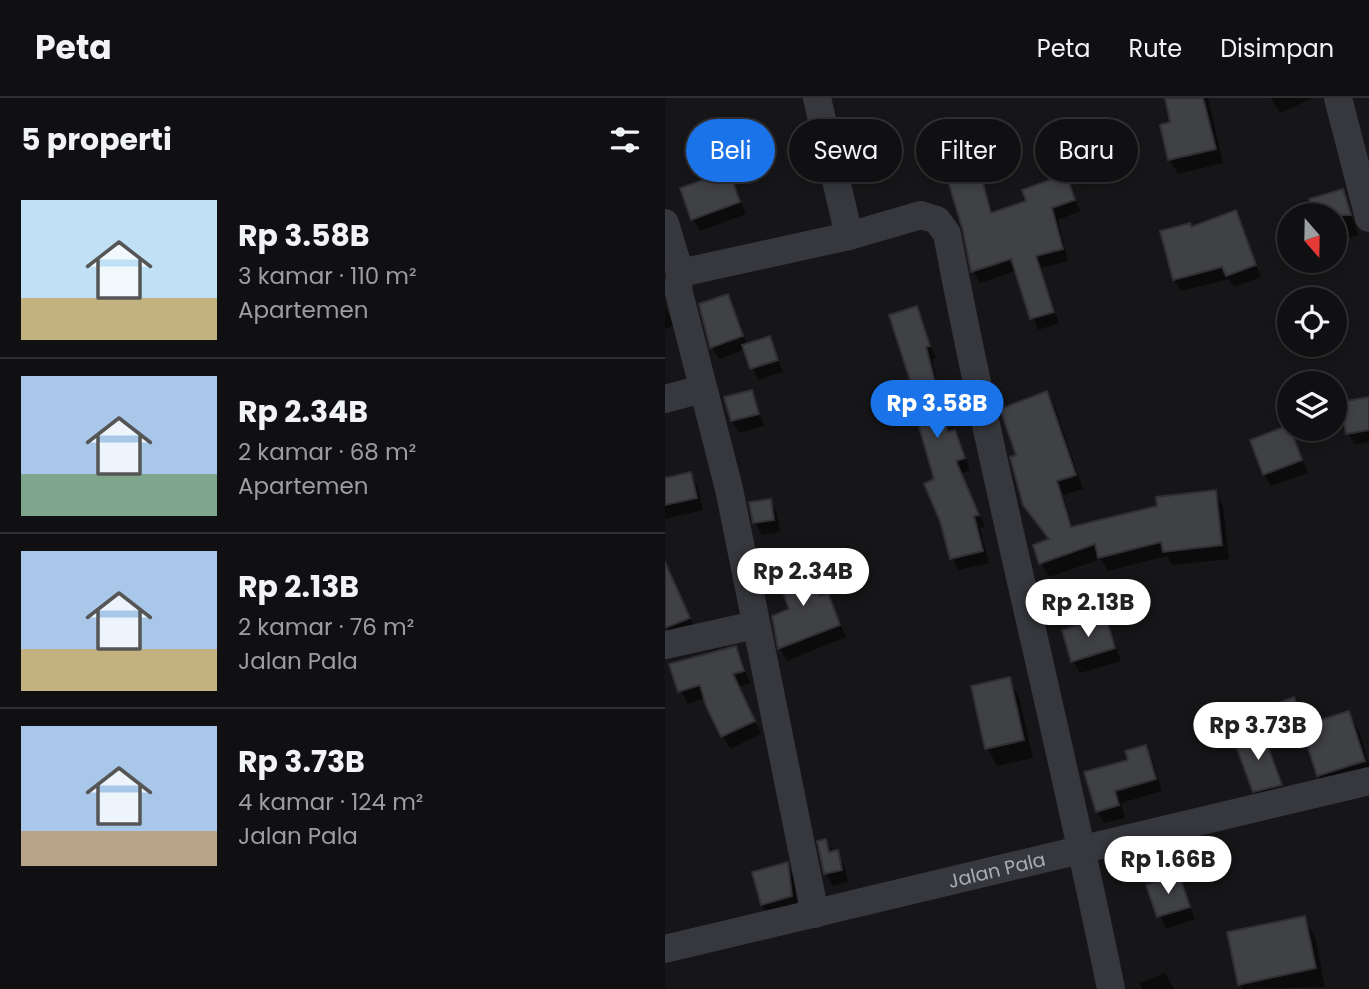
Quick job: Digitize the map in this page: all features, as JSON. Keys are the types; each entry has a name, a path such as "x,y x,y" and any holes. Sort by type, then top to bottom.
{"street":[{"path":"817,98 849,236"},
{"path":"1338,98 1369,218"},
{"path":"680,273 849,236 921,215 937,220 947,234 980,405 1083,848 1111,989"},
{"path":"665,223 680,273 678,289 729,489 815,914"},
{"path":"665,399 702,389"},
{"path":"665,645 755,625"},
{"name":"Jalan Pala","path":"665,949 1369,781"}],"building":[{"path":"1165,98 1203,98 1216,149 1168,160 1160,125 1170,122"},
{"path":"697,182 733,182 740,202 691,220 680,188"},
{"path":"948,182 983,182 991,213 1026,201 1022,190 1044,182 1069,182 1075,200 1052,208 1063,249 1036,256 1054,312 1030,319 1011,259 971,272 963,231"},
{"path":"1343,189 1351,215 1347,215 1347,203 1310,203 1309,199"},
{"path":"1236,210 1256,265 1226,276 1222,267 1173,280 1160,231 1190,223 1191,227"},
{"path":"728,294 743,336 710,348 699,304"},
{"path":"917,306 930,346 926,347 948,432 955,430 965,458 956,461 979,515 974,516 983,551 950,559 940,521 924,484 934,479 906,381 910,380 889,315"},
{"path":"770,336 778,360 750,369 742,345"},
{"path":"752,390 759,414 731,421 724,397"},
{"path":"1047,391 1076,475 1057,481 1071,527 1157,506 1156,497 1216,490 1222,545 1163,552 1161,542 1098,558 1095,544 1039,564 1033,545 1049,539 1023,505 1010,457 1016,455 1000,409"},
{"path":"1369,397 1369,430 1347,434 1347,401"},
{"path":"1277,430 1277,441 1295,441 1302,460 1263,475 1250,440"},
{"path":"691,472 697,498 665,505 665,478"},
{"path":"771,499 774,520 753,523 749,502"},
{"path":"665,562 690,618 665,628"},
{"path":"808,563 820,596 828,593 840,625 778,649 772,616 789,609 777,575"},
{"path":"1106,617 1115,648 1071,662 1062,630"},
{"path":"736,646 744,671 733,674 755,721 721,737 706,706 700,685 678,692 669,664"},
{"path":"1010,677 1024,740 985,749 971,686"},
{"path":"1294,697 1302,719 1279,727 1271,706"},
{"path":"1349,711 1365,761 1317,776 1301,726"},
{"path":"1262,731 1282,785 1253,792 1234,741"},
{"path":"1146,745 1156,779 1115,791 1119,805 1096,812 1084,772 1128,760 1125,751"},
{"path":"826,839 829,852 838,850 842,870 824,874 817,841"},
{"path":"788,862 792,896 761,905 752,872"},
{"path":"1179,874 1190,907 1157,917 1146,885"},
{"path":"1305,916 1316,968 1238,985 1227,932"}]}
